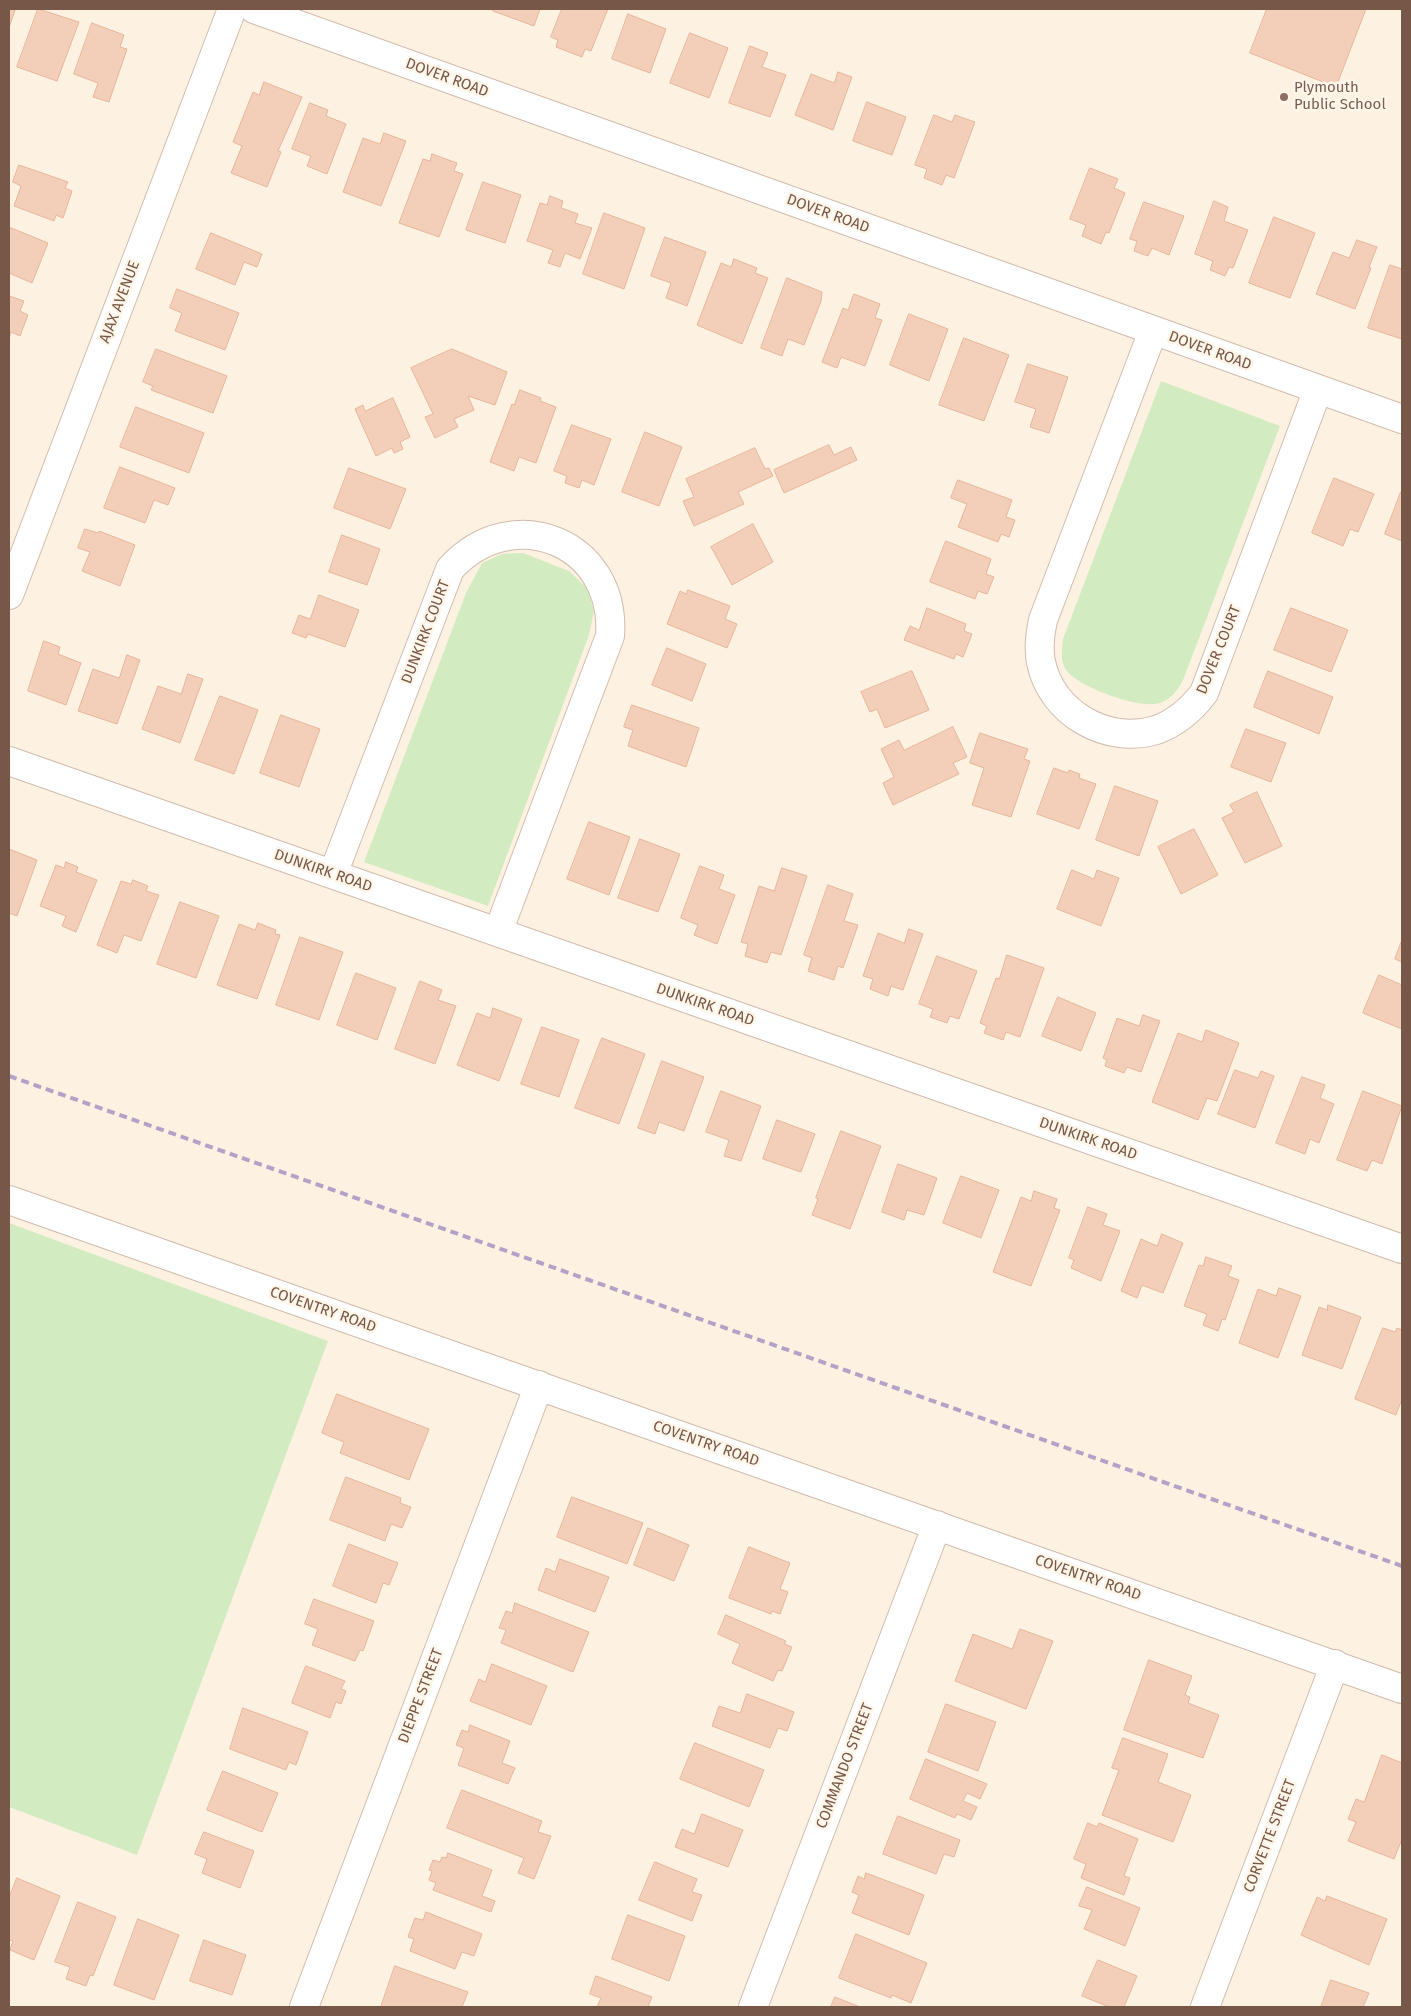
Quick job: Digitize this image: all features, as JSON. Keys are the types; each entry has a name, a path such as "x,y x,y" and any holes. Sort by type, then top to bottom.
{"street":[{"name":"AJAX AVENUE","path":"9,595 232,9"},
{"name":"DOVER ROAD","path":"254,9 1402,419"},
{"name":"DOVER COURT","path":"1154,331 1043,620 1040,639 1041,662 1049,684 1057,698 1073,714 1101,729 1132,734 1155,730 1182,716 1204,694 1318,389"},
{"name":"DUNKIRK COURT","path":"333,874 450,570 473,548 502,536 525,534 555,541 569,548 582,558 597,576 609,604 610,636 498,932"},
{"name":"DUNKIRK ROAD","path":"9,761 1402,1249"},
{"name":"COVENTRY ROAD","path":"9,1200 1402,1689"},
{"name":"DIEPPE STREET","path":"304,2007 539,1385"},
{"name":"COMMANDO STREET","path":"753,2007 937,1525"},
{"name":"CORVETTE STREET","path":"1205,2007 1335,1664"}],"green space":[{"path":"1161,381 1280,426 1183,680 1178,689 1168,699 1160,703 1146,704 1121,699 1082,683 1066,670 1062,659 1062,651 1063,639"},
{"path":"523,553 569,571 588,589 594,611 589,635 488,906 364,862 466,593 482,563 502,554"},
{"path":"9,1223 328,1341 137,1855 9,1807"}],"building":[{"path":"9,9 15,10 9,28"},
{"path":"38,9 79,22 57,81 17,67"},
{"path":"494,9 540,9 534,26 493,11"},
{"path":"562,9 608,9 591,51 585,49 582,57 556,47 558,40 551,37"},
{"path":"1267,9 1366,9 1336,87 1250,53"},
{"path":"628,14 666,29 650,73 612,59"},
{"path":"92,23 124,35 120,47 127,49 109,102 93,97 98,83 74,74"},
{"path":"690,33 728,48 709,98 670,83"},
{"path":"750,46 768,53 762,67 786,75 770,117 729,103"},
{"path":"838,72 852,77 833,130 795,115 811,74 834,83"},
{"path":"264,82 302,97 278,151 281,152 267,187 231,173 242,146 233,142 253,92 259,95"},
{"path":"867,102 906,117 892,155 853,141"},
{"path":"310,103 328,110 326,116 346,124 327,174 307,166 311,156 292,149"},
{"path":"934,115 952,122 955,115 975,122 954,178 946,175 942,185 924,178 927,169 915,165"},
{"path":"384,133 406,141 381,206 343,192 363,138 380,144"},
{"path":"432,154 457,163 454,171 463,174 439,237 399,223 423,159 430,161"},
{"path":"19,165 68,182 65,188 72,191 63,218 56,215 54,221 14,206 21,186 13,182"},
{"path":"1090,168 1118,179 1114,188 1125,193 1109,233 1106,232 1101,244 1082,236 1086,225 1070,219"},
{"path":"483,182 521,195 505,243 466,230"},
{"path":"550,196 563,201 561,208 578,214 575,223 592,228 580,259 565,253 560,267 548,263 553,250 527,241 540,203 547,205"},
{"path":"1214,201 1228,207 1224,221 1248,230 1233,268 1229,267 1225,276 1210,270 1213,261 1195,254"},
{"path":"1144,202 1184,216 1169,255 1152,248 1148,256 1134,251 1137,241 1130,239"},
{"path":"604,213 645,228 624,289 583,274"},
{"path":"1274,217 1315,233 1290,298 1249,283"},
{"path":"9,227 48,243 32,283 9,273"},
{"path":"211,233 262,254 257,267 244,262 235,285 196,269"},
{"path":"665,237 706,252 687,306 666,298 671,283 651,276"},
{"path":"1357,240 1377,247 1355,309 1316,294 1333,252 1349,258"},
{"path":"734,259 757,268 755,273 768,278 742,344 697,325 721,263 731,267"},
{"path":"1390,265 1402,269 1402,339 1368,328"},
{"path":"787,278 822,292 821,301 804,345 788,339 782,356 761,348"},
{"path":"177,289 239,313 225,350 175,331 182,313 170,308"},
{"path":"854,294 880,304 875,318 882,320 865,366 841,357 837,368 822,362 843,308 848,310"},
{"path":"9,296 24,301 20,311 28,315 20,336 11,332 9,339"},
{"path":"909,314 948,329 929,381 890,365"},
{"path":"964,338 1009,355 984,421 939,405"},
{"path":"156,349 227,376 213,413 151,390 153,386 143,382"},
{"path":"452,349 507,372 495,405 468,396 474,410 454,419 458,427 435,438 425,417 433,414 411,368"},
{"path":"1028,364 1068,377 1049,433 1030,427 1036,409 1015,402"},
{"path":"520,390 541,398 540,401 556,407 536,463 519,457 514,471 490,462 512,404 514,405"},
{"path":"393,398 410,437 400,442 403,449 394,453 392,448 376,456 355,409 363,405 365,411"},
{"path":"136,407 204,433 189,473 120,447"},
{"path":"572,425 611,439 594,485 582,480 579,488 565,483 567,476 554,471"},
{"path":"645,432 682,447 659,506 622,492"},
{"path":"829,445 834,455 851,447 857,460 784,493 774,470"},
{"path":"755,448 765,469 769,468 773,476 738,492 744,504 694,526 683,501 694,497 686,479"},
{"path":"120,467 175,488 168,505 154,500 145,523 104,508"},
{"path":"349,468 406,489 390,529 334,508"},
{"path":"1334,478 1374,494 1358,532 1350,529 1343,546 1312,533"},
{"path":"958,480 1012,500 1006,517 1015,520 1009,537 1001,534 998,542 958,527 967,504 951,498"},
{"path":"1402,492 1402,541 1385,534"},
{"path":"753,524 773,562 732,585 711,547"},
{"path":"85,529 98,533 99,531 135,545 120,586 82,571 90,552 78,548"},
{"path":"342,535 380,549 367,585 329,572"},
{"path":"946,541 991,559 986,574 994,577 987,594 978,591 975,599 930,582"},
{"path":"688,590 730,606 725,619 737,624 727,648 667,624 680,591 686,594"},
{"path":"319,595 359,610 345,647 308,634 306,638 292,633 299,615 310,619"},
{"path":"927,608 966,624 964,631 972,634 963,657 956,654 954,659 904,640 910,626 919,630"},
{"path":"1291,608 1348,630 1331,672 1274,650"},
{"path":"44,641 60,647 58,654 81,663 66,705 28,691"},
{"path":"667,648 706,664 692,701 652,685"},
{"path":"127,655 140,660 117,724 78,711 93,669 119,678"},
{"path":"912,671 929,710 885,728 877,709 870,712 861,692"},
{"path":"1268,671 1333,697 1319,734 1254,707"},
{"path":"188,674 203,679 180,743 142,729 158,686 181,694"},
{"path":"220,696 258,710 234,774 195,760"},
{"path":"632,705 699,728 686,767 628,746 633,730 624,727"},
{"path":"281,715 320,729 299,787 260,773"},
{"path":"953,727 967,757 953,763 959,774 893,805 883,783 894,777 881,749 899,740 904,750"},
{"path":"1246,729 1286,743 1271,782 1231,767"},
{"path":"980,733 1028,749 1024,759 1030,761 1011,817 972,805 984,768 970,763"},
{"path":"1054,768 1068,773 1069,770 1080,774 1079,778 1096,784 1079,829 1037,814"},
{"path":"1115,786 1158,801 1139,856 1096,840"},
{"path":"1257,792 1282,846 1245,863 1222,818 1234,812 1230,805"},
{"path":"589,822 630,837 609,895 567,879"},
{"path":"1194,829 1218,875 1181,894 1158,847"},
{"path":"640,839 680,854 658,912 618,898"},
{"path":"9,849 37,860 17,916 9,913"},
{"path":"66,862 78,867 76,872 97,880 76,932 62,926 66,916 40,906 56,865 64,868"},
{"path":"700,866 724,875 719,889 735,895 717,944 694,935 698,925 681,918"},
{"path":"782,868 807,876 781,955 771,952 767,963 745,956 748,944 741,942 759,886 774,891"},
{"path":"1072,870 1094,879 1097,870 1119,878 1101,926 1057,909"},
{"path":"133,880 148,886 146,891 159,895 141,941 124,935 117,953 97,945 121,881 131,884"},
{"path":"828,885 853,894 844,921 858,925 843,968 838,966 834,980 808,971 812,958 804,955"},
{"path":"180,902 219,916 196,978 157,964"},
{"path":"258,923 276,930 275,934 280,935 257,999 217,985 239,924 255,930"},
{"path":"909,929 923,934 903,990 891,986 888,996 870,989 873,979 863,976 878,933 904,943"},
{"path":"300,937 343,952 319,1020 276,1005"},
{"path":"1402,940 1402,962 1395,959"},
{"path":"1007,955 1044,968 1020,1037 1006,1032 1003,1040 984,1033 987,1026 980,1023 996,978 999,979"},
{"path":"937,956 977,971 959,1019 950,1016 947,1023 930,1017 933,1009 919,1004"},
{"path":"356,973 396,988 377,1040 337,1025"},
{"path":"1379,975 1402,985 1402,1029 1363,1013"},
{"path":"420,981 442,990 438,1000 456,1006 435,1064 395,1049"},
{"path":"1058,997 1096,1013 1081,1051 1042,1036"},
{"path":"493,1008 522,1019 499,1081 457,1065 477,1013 490,1018"},
{"path":"1143,1015 1160,1021 1141,1072 1127,1067 1124,1073 1105,1066 1107,1060 1103,1058 1117,1018 1139,1026"},
{"path":"542,1027 579,1040 559,1097 521,1084"},
{"path":"1206,1030 1239,1043 1217,1101 1207,1098 1198,1120 1152,1102 1178,1033 1202,1042"},
{"path":"602,1038 645,1054 619,1124 575,1108"},
{"path":"662,1061 704,1077 684,1131 659,1122 655,1134 638,1128"},
{"path":"1235,1070 1258,1078 1261,1071 1274,1076 1255,1128 1218,1114"},
{"path":"1302,1077 1325,1085 1320,1098 1334,1104 1319,1143 1310,1139 1305,1154 1276,1143"},
{"path":"721,1091 761,1106 741,1161 724,1156 729,1140 706,1132"},
{"path":"1363,1091 1402,1106 1382,1164 1372,1160 1367,1171 1337,1160"},
{"path":"777,1120 815,1134 801,1172 763,1159"},
{"path":"841,1131 881,1146 850,1229 812,1215 818,1199 816,1198"},
{"path":"898,1164 937,1178 924,1215 907,1210 904,1220 882,1212"},
{"path":"961,1176 999,1190 981,1238 943,1223"},
{"path":"1034,1191 1057,1199 1054,1208 1060,1210 1031,1286 993,1272 1021,1197 1031,1201"},
{"path":"1088,1207 1107,1214 1103,1225 1120,1231 1101,1281 1071,1268 1074,1260 1069,1258"},
{"path":"1162,1234 1183,1243 1163,1293 1142,1285 1137,1298 1121,1291 1141,1239 1157,1246"},
{"path":"1206,1257 1232,1266 1228,1276 1239,1280 1225,1320 1222,1319 1218,1331 1203,1325 1207,1314 1184,1306 1199,1265 1203,1266"},
{"path":"1279,1288 1301,1296 1278,1358 1239,1343 1258,1289 1276,1296"},
{"path":"1328,1305 1361,1317 1342,1369 1302,1355 1319,1307 1327,1310"},
{"path":"1383,1328 1395,1332 1397,1328 1402,1330 1402,1399 1396,1415 1355,1399"},
{"path":"337,1394 429,1429 409,1480 340,1453 344,1442 322,1433"},
{"path":"346,1477 401,1498 400,1503 411,1507 402,1528 391,1524 385,1541 330,1520"},
{"path":"572,1497 643,1523 627,1564 557,1537"},
{"path":"648,1528 689,1545 674,1581 634,1565"},
{"path":"349,1544 398,1563 389,1585 383,1583 376,1603 333,1586"},
{"path":"749,1547 790,1563 780,1589 788,1592 780,1614 772,1611 771,1614 729,1598"},
{"path":"560,1559 609,1577 595,1612 538,1590 546,1568 555,1572"},
{"path":"314,1599 374,1621 363,1651 360,1650 355,1661 312,1645 318,1629 305,1624"},
{"path":"515,1603 589,1632 573,1672 501,1643 506,1630 499,1628 506,1611 512,1613"},
{"path":"726,1615 786,1641 784,1644 792,1647 782,1671 778,1670 773,1681 732,1663 740,1644 718,1634"},
{"path":"1020,1629 1053,1641 1026,1709 955,1681 973,1634 1012,1649"},
{"path":"1149,1660 1192,1676 1185,1695 1190,1697 1188,1703 1219,1715 1203,1758 1124,1730"},
{"path":"492,1664 547,1686 531,1725 470,1701 479,1679 485,1682"},
{"path":"306,1666 345,1681 341,1689 346,1691 341,1704 336,1702 330,1718 292,1703"},
{"path":"747,1694 794,1712 787,1731 778,1728 770,1748 712,1726 719,1706 740,1713"},
{"path":"946,1704 996,1722 978,1771 928,1752"},
{"path":"243,1708 308,1732 296,1765 289,1762 286,1770 230,1749"},
{"path":"470,1725 510,1741 502,1763 515,1768 508,1784 458,1765 464,1748 456,1745 462,1730 468,1732"},
{"path":"1123,1738 1168,1754 1158,1782 1191,1795 1173,1842 1102,1815 1119,1770 1112,1768"},
{"path":"695,1743 764,1770 749,1807 680,1779"},
{"path":"1382,1755 1402,1763 1402,1839 1394,1859 1348,1841 1356,1822 1348,1819 1356,1799 1364,1802"},
{"path":"926,1759 987,1784 980,1799 967,1793 963,1801 977,1807 971,1820 957,1814 955,1818 910,1799"},
{"path":"223,1771 278,1793 262,1832 207,1810"},
{"path":"462,1790 542,1821 538,1832 551,1836 534,1879 518,1873 524,1858 447,1828"},
{"path":"702,1814 743,1830 728,1867 675,1847 682,1829 694,1834"},
{"path":"898,1816 960,1840 954,1857 944,1854 936,1874 883,1854"},
{"path":"1088,1823 1097,1827 1099,1823 1138,1839 1124,1876 1130,1878 1124,1895 1081,1878 1086,1864 1074,1859"},
{"path":"204,1832 254,1851 240,1888 202,1873 207,1859 195,1854"},
{"path":"448,1853 492,1870 482,1896 495,1901 491,1912 433,1890 436,1883 429,1880 432,1871 429,1870 433,1860 440,1862 442,1857 446,1858"},
{"path":"655,1862 697,1879 692,1892 702,1895 692,1921 639,1900"},
{"path":"866,1873 924,1895 909,1935 852,1913 859,1895 852,1892 858,1876 864,1879"},
{"path":"17,1878 60,1896 34,1960 10,1950 13,1941 9,1940 9,1898"},
{"path":"1087,1887 1140,1908 1125,1946 1084,1929 1092,1910 1079,1906"},
{"path":"1327,1896 1387,1919 1369,1965 1301,1935 1317,1897 1325,1901"},
{"path":"78,1902 116,1917 93,1976 90,1975 86,1986 66,1979 70,1967 55,1962"},
{"path":"426,1912 482,1934 474,1956 462,1952 455,1969 410,1951 414,1939 408,1937 415,1918 423,1920"},
{"path":"628,1915 685,1936 669,1981 612,1959"},
{"path":"138,1919 179,1935 154,2000 114,1985"},
{"path":"856,1934 927,1963 911,2003 892,1995 891,1998 839,1978"},
{"path":"204,1940 246,1955 232,1995 190,1981"},
{"path":"1098,1960 1137,1976 1124,2007 1109,2007 1082,1996"},
{"path":"395,1966 468,1992 462,2007 381,2007"},
{"path":"596,1976 652,1997 648,2007 597,2007 601,1998 590,1994"},
{"path":"1331,1980 1369,1993 1363,2007 1321,2007"},
{"path":"835,1997 860,2007 831,2007"}],"railway":[{"path":"9,1076 1402,1566"}],"place":[{"name":"Plymouth Public School","path":"1284,97"}]}
